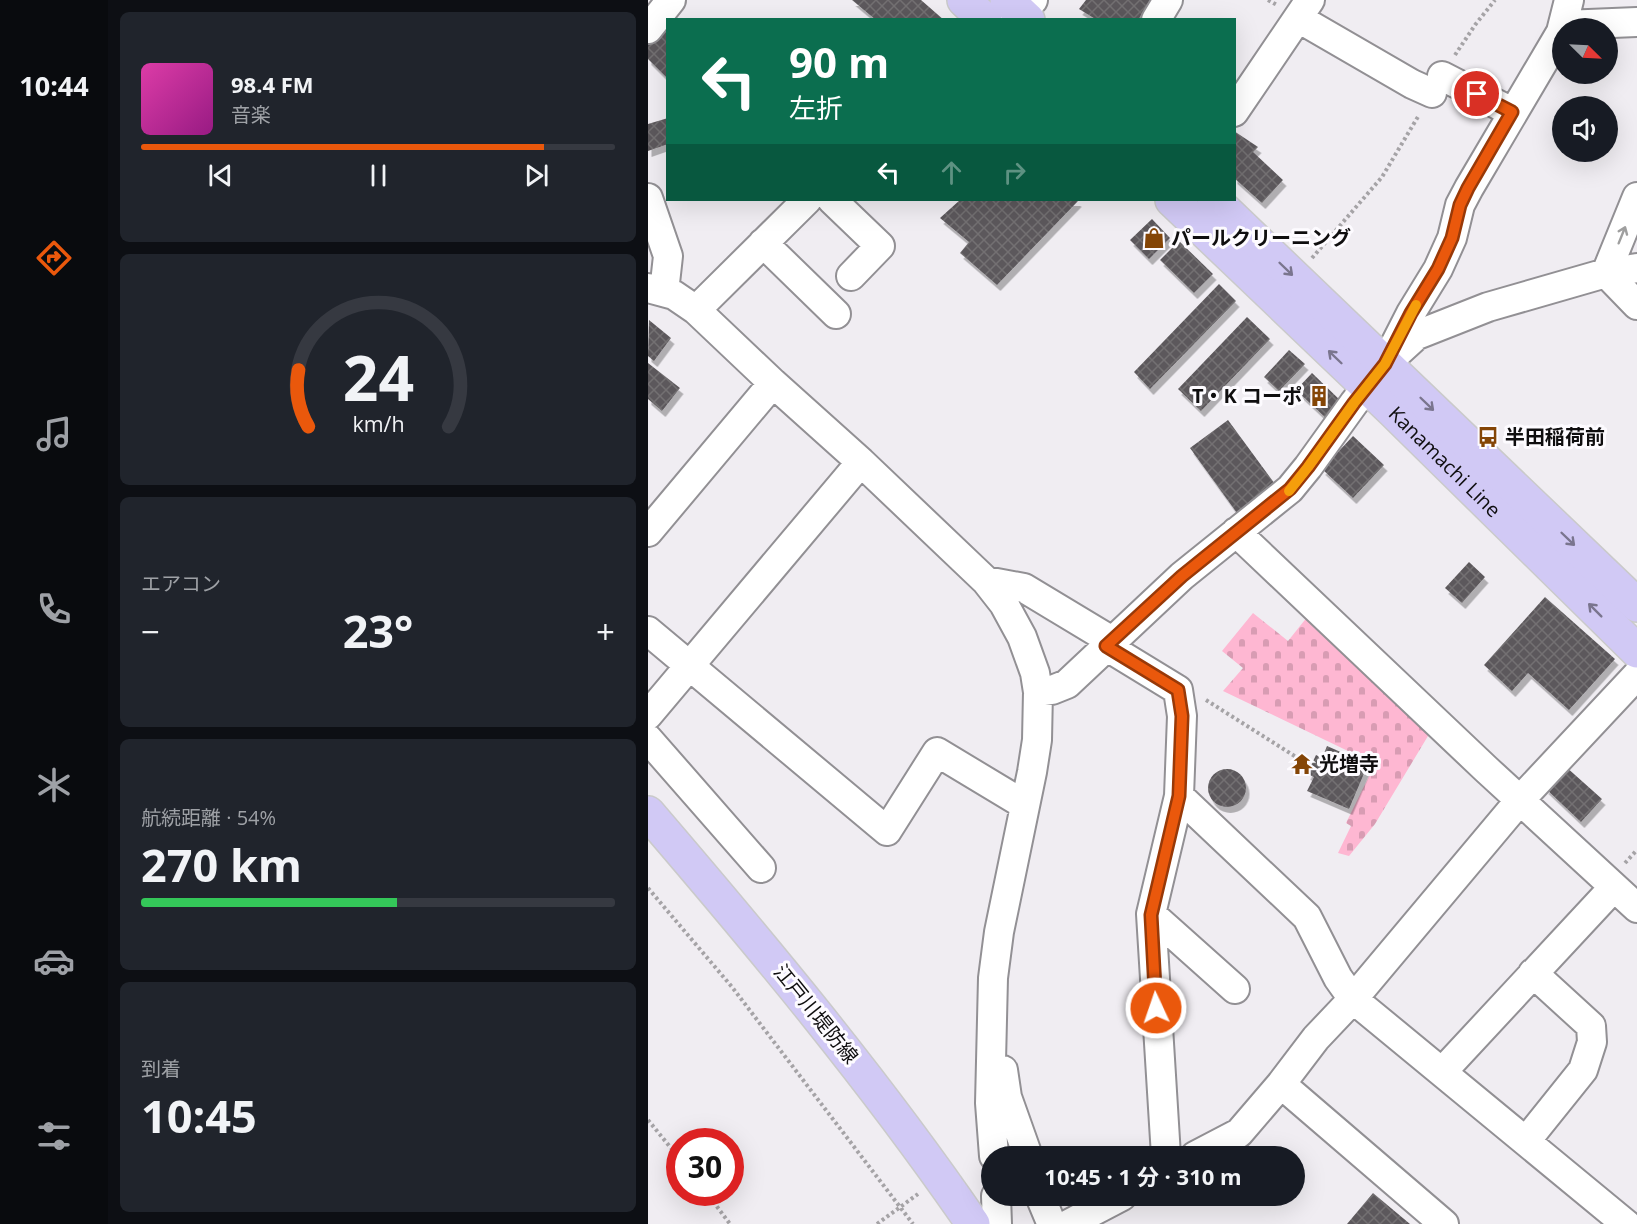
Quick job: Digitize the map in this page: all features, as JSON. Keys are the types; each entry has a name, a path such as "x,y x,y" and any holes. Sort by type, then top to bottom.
{"main road":[{"path":"964,0 983,18"},
{"name":"Kanamachi Line","path":"1173,201 1637,605"},
{"name":"Kanamachi Line","path":"1215,201 1376,376 1637,651"},
{"name":"江戸川堤防線","path":"648,813 845,1049 941,1177 973,1224"}],"street":[{"path":"1157,18 1168,0"},
{"path":"1236,109 1304,9 1412,84 1437,85 1512,112"},
{"path":"1376,376 1438,269 1452,238 1460,205 1468,188 1567,12 1637,22"},
{"path":"1606,273 1637,197"},
{"path":"648,198 658,252 656,290 674,295 696,310 772,383 861,462 986,581 1004,604 1022,637 1035,673 1038,692 1037,740 999,932 993,988 990,1067 993,1146"},
{"path":"696,310 806,201"},
{"path":"833,201 879,246 851,276"},
{"path":"763,243 836,314"},
{"path":"1038,692 1052,690 1066,684 1182,576 1290,489 1376,376 1417,335 1488,307 1606,273 1637,268"},
{"path":"1606,273 1637,305"},
{"path":"648,532 772,383"},
{"path":"648,715 861,462"},
{"path":"1236,532 1637,908"},
{"path":"986,581 1023,588 1178,690 1182,716 1179,796 1151,915 1165,1146"},
{"path":"648,631 887,831 937,752 1025,805"},
{"path":"1214,1146 1239,1133 1316,1038 1353,999 1520,800 1637,675"},
{"path":"648,739 761,868"},
{"path":"1179,796 1307,917 1338,978 1353,999 1626,1224"},
{"path":"1442,1072 1614,887"},
{"path":"1151,915 1235,989"},
{"path":"1526,1141 1583,1070 1592,1042 1591,1026 1533,973"},
{"path":"990,1067 1004,1070 1007,1097 1024,1146"},
{"path":"1281,1084 1444,1224"},
{"path":"996,1206 997,1224"},
{"path":"1044,1206 1054,1224"},
{"path":"1070,1224 1103,1206"}],"path":[{"path":"1309,260 1382,177 1475,25 1495,0"},
{"path":"1178,690 1208,701 1305,762"},
{"path":"648,888 732,987 913,1224"},
{"path":"648,1120 666,1142"},
{"path":"716,1206 730,1224"},
{"path":"877,1224 901,1206"}],"green space":[{"path":"1253,613 1288,641 1308,616 1431,731 1375,824 1349,856 1338,853 1351,826 1346,823 1375,764 1223,691 1243,668 1222,651"}],"building":[{"path":"852,0 921,0 942,18 874,18"},
{"path":"1086,0 1151,0 1139,18 1094,18 1079,9"},
{"path":"663,26 666,28 666,77 648,59 648,41"},
{"path":"666,119 666,145 648,151 648,124"},
{"path":"1236,132 1258,147 1253,152 1283,180 1262,203 1236,180"},
{"path":"959,201 1078,201 997,285 960,253 969,242 940,218"},
{"path":"1152,219 1170,238 1149,259 1130,240"},
{"path":"1179,241 1213,274 1194,293 1160,260"},
{"path":"1219,284 1236,301 1150,389 1134,372"},
{"path":"1247,317 1270,339 1201,411 1178,389"},
{"path":"649,320 671,338 654,361 648,356"},
{"path":"1289,350 1305,364 1279,391 1264,377"},
{"path":"648,363 680,388 662,411 648,399"},
{"name":"T・K コーポ","path":"1312,373 1343,403 1327,419 1296,390"},
{"path":"1228,420 1275,484 1237,513 1190,448"},
{"path":"1353,436 1384,465 1353,498 1322,469"},
{"path":"1469,562 1485,577 1462,603 1445,588"},
{"path":"1545,597 1615,659 1569,710 1528,673 1512,691 1484,665"},
{"path":"1327,746 1368,764 1349,809 1307,791 1314,777 1307,774 1316,755 1322,758"},
{"path":"1565,766 1602,799 1581,822 1545,788"},
{"path":"1227,769 1240,775 1246,788 1240,801 1227,807 1214,801 1208,788 1214,775"},
{"path":"1373,1193 1410,1224 1347,1224"}],"slow traffic":[{"path":"1289,491 1385,364 1416,305"}],"place":[{"name":"パールクリーニング","path":"1154,238"},
{"name":"T・K コーポ","path":"1319,396"},
{"name":"半田稲荷前","path":"1488,437"},
{"name":"光増寺","path":"1302,764"}],"route":[{"path":"1156,1008 1151,915 1179,796 1182,716 1178,690 1106,646 1182,576 1290,489 1385,364 1411,313 1438,269 1452,238 1460,205 1468,188 1512,112 1477,94"}]}
